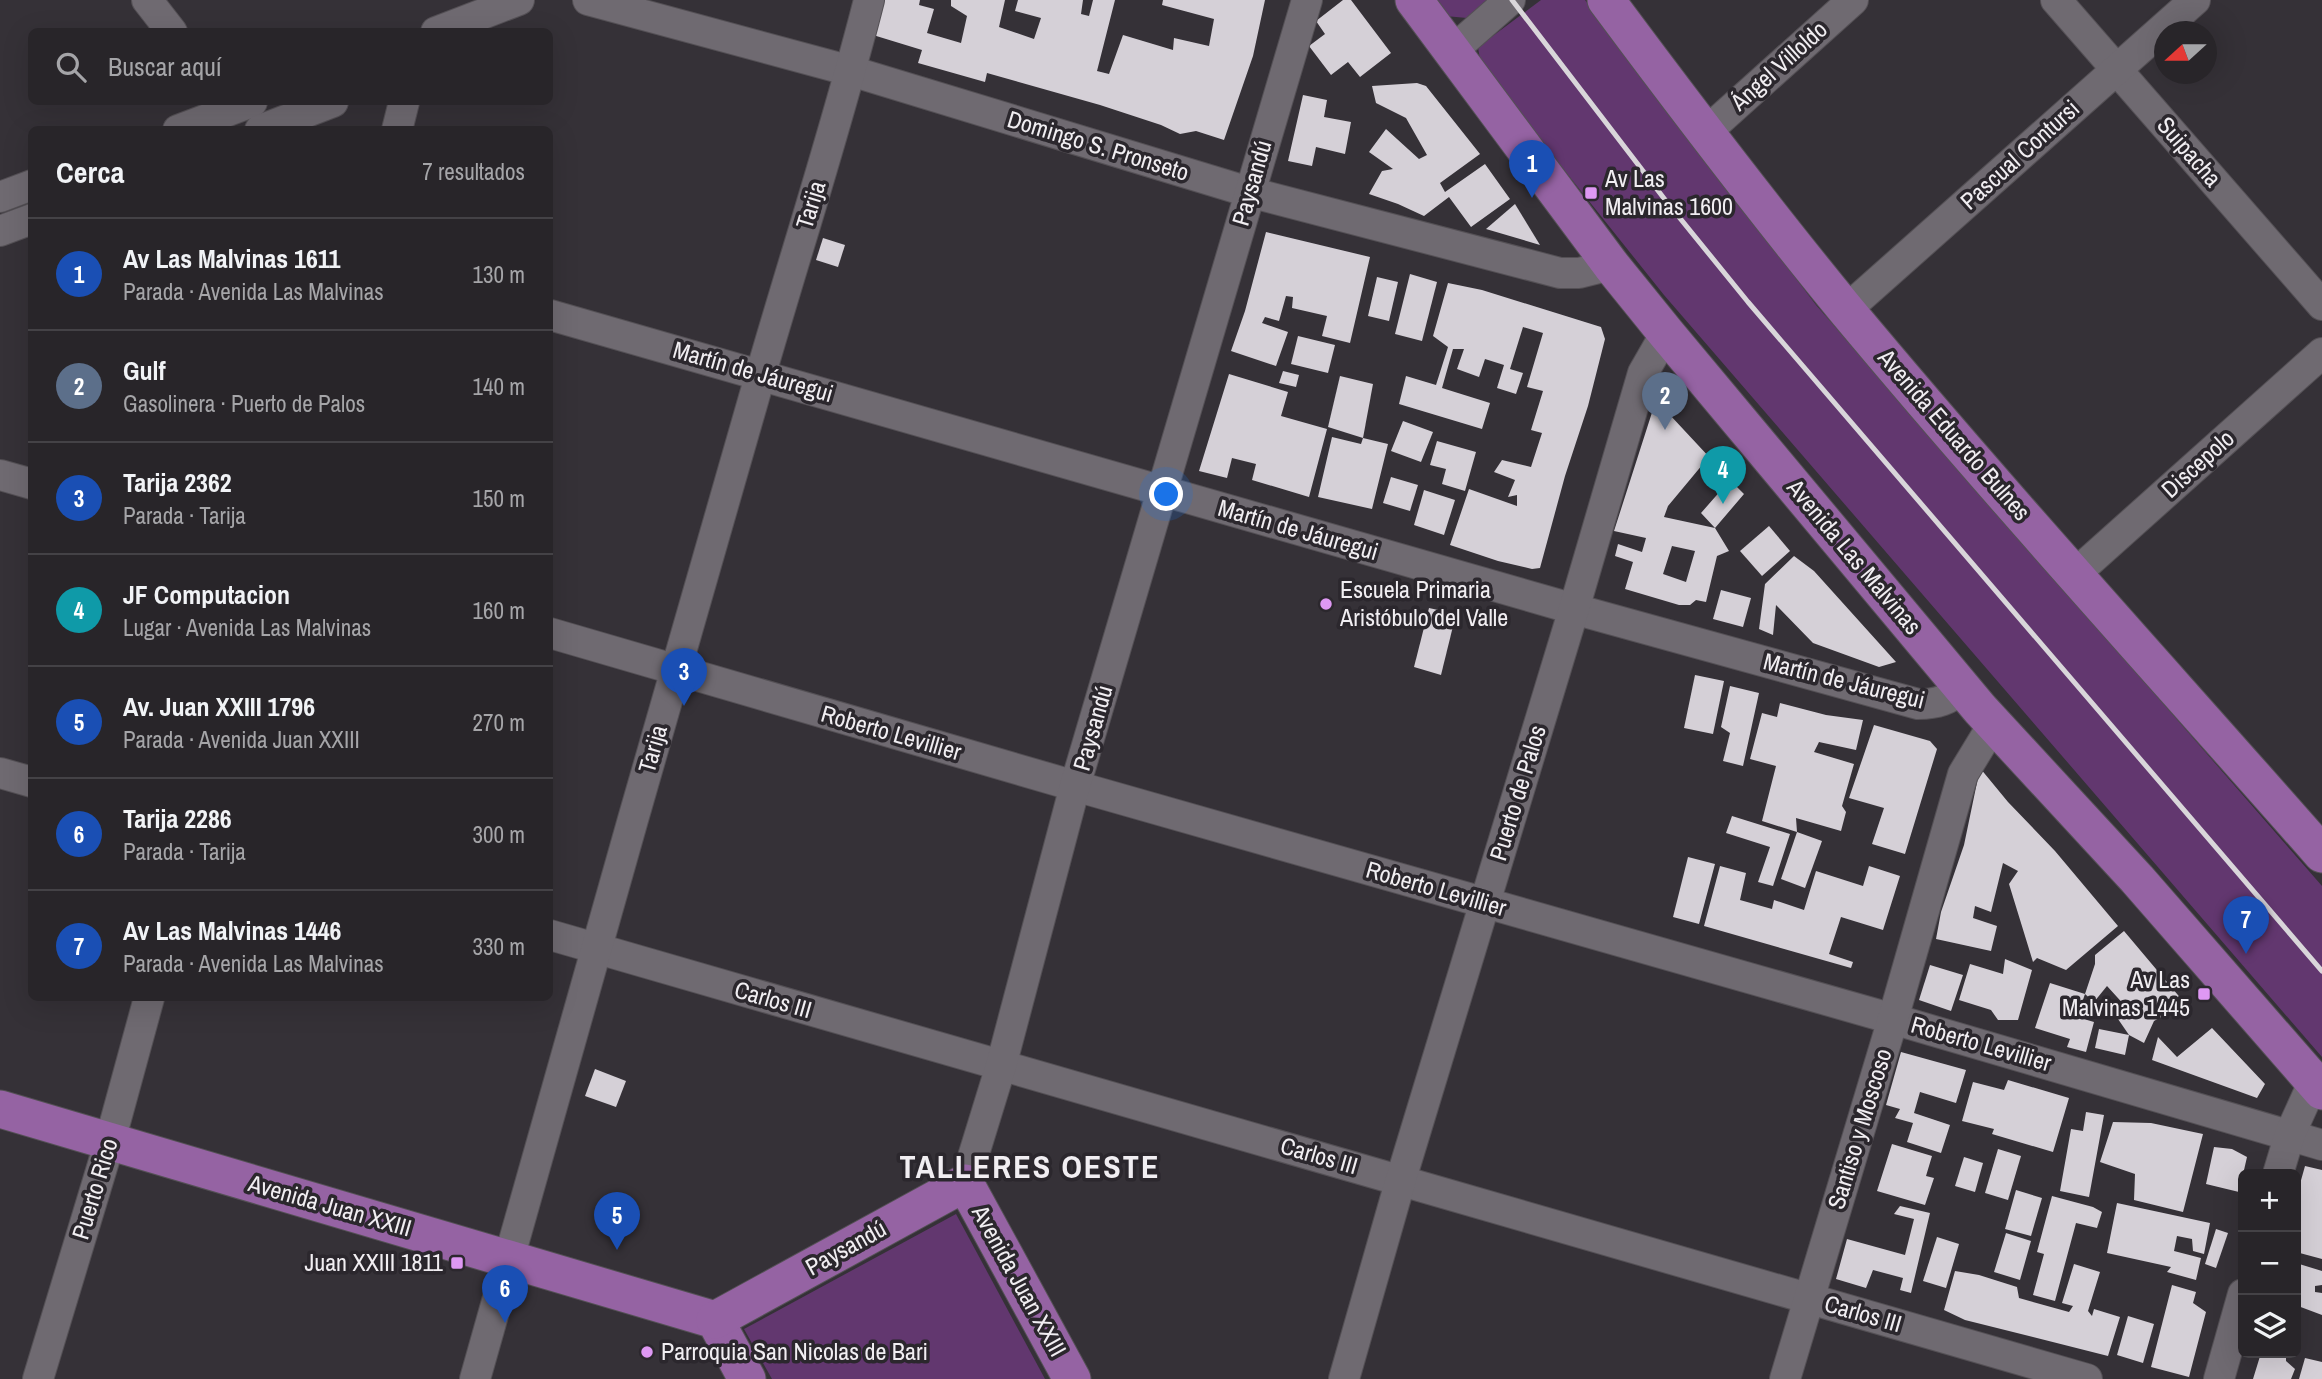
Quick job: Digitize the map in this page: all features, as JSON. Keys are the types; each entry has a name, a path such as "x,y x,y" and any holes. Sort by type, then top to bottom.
{"main road":[{"name":"Avenida Las Malvinas","path":"1414,0 1611,265 1666,333 1963,688 2137,879 2318,1086"},
{"name":"Avenida Eduardo Bulnes","path":"1606,0 1705,133 1846,310 2075,574 2316,835"},
{"name":"Avenida Juan XXIII","path":"0,1109 715,1320"},
{"name":"Avenida Juan XXIII","path":"965,1183 1072,1379"},
{"name":"Paysandú","path":"715,1320 965,1183"},
{"path":"715,1320 747,1379"}],"street":[{"path":"147,0 169,28"},
{"path":"441,28 467,8 519,0"},
{"name":"Domingo S. Pronseto","path":"588,0 851,71 1249,192 1560,273 1579,273 1611,265"},
{"name":"Tarija","path":"475,1379 595,949 851,71 869,0"},
{"name":"Paysandú","path":"965,1183 1001,1066 1076,786 1307,0"},
{"path":"1452,51 1510,0"},
{"name":"Ángel Villoldo","path":"1705,133 1853,0"},
{"name":"Suipacha","path":"2056,0 2322,305"},
{"name":"Pascual Contursi","path":"1846,310 2195,0"},
{"path":"270,126 325,105"},
{"path":"398,126 403,105"},
{"path":"190,126 238,110"},
{"path":"0,197 28,186"},
{"path":"0,230 28,220"},
{"name":"Martín de Jáuregui","path":"553,316 1574,609 1918,704 1935,704 1949,699 1963,688"},
{"name":"Puerto de Palos","path":"1344,1379 1401,1179 1643,373 1666,333"},
{"name":"Discepolo","path":"2075,574 2322,353"},
{"path":"0,475 28,483"},
{"name":"Roberto Levillier","path":"553,634 2322,1145"},
{"name":"Santiso y Moscoso","path":"1785,1379 1964,774 1994,723"},
{"path":"0,773 28,781"},
{"name":"Carlos III","path":"553,936 2087,1379"},
{"name":"Puerto Rico","path":"38,1379 110,1141 148,1001"},
{"path":"2280,1169 2290,1134 2318,1086"},
{"path":"2219,1379 2243,1295"}],"shaded area":[{"path":"1434,0 1488,0 1467,18 1445,16"},
{"path":"1541,0 1585,0 1816,305 2322,886 2322,1057 1664,295 1481,66 1478,47"},
{"path":"956,1214 1045,1379 772,1379 744,1329"}],"building":[{"path":"883,0 920,0 919,5 934,9 927,33 961,43 967,16 951,6 951,0 1005,0 999,27 1034,39 1041,18 1015,11 1018,0 1083,0 1081,14 1089,16 1093,0 1115,0 1097,71 1109,74 1123,35 1173,50 1174,38 1209,46 1214,19 1162,5 1163,0 1265,0 1253,56 1224,140 1196,131 1180,134 1100,105 987,73 985,82 918,63 922,50 873,35"},
{"path":"1343,0 1351,0 1391,53 1360,77 1348,62 1331,75 1309,46 1325,34 1316,21"},
{"path":"1417,83 1426,86 1480,154 1440,183 1445,192 1485,164 1510,199 1471,227 1449,197 1424,216 1369,194 1382,171 1393,169 1369,152 1386,129 1419,159 1427,155 1406,118 1376,103 1372,86"},
{"path":"1303,95 1327,100 1324,117 1351,122 1345,154 1316,147 1312,166 1288,161"},
{"path":"1515,204 1540,245 1486,229"},
{"path":"1266,232 1370,257 1350,343 1322,336 1327,316 1292,308 1293,297 1286,296 1279,321 1265,317 1262,323 1288,332 1276,366 1231,351 1245,311"},
{"path":"823,238 845,245 838,267 816,260"},
{"path":"1410,274 1437,282 1422,341 1395,334"},
{"path":"1377,277 1398,282 1389,321 1368,316"},
{"path":"1448,283 1482,290 1601,327 1605,339 1540,568 1532,569 1498,561 1450,545 1469,489 1517,506 1517,495 1508,497 1515,480 1494,472 1502,460 1531,467 1542,433 1531,430 1543,391 1527,387 1543,333 1523,327 1510,369 1523,373 1516,394 1497,388 1504,365 1485,359 1479,377 1457,369 1464,349 1453,349 1442,388 1490,403 1482,429 1399,404 1406,376 1436,385 1448,347 1433,336"},
{"path":"1298,336 1335,345 1328,373 1291,364"},
{"path":"1283,371 1299,375 1296,387 1279,383"},
{"path":"1229,374 1288,392 1281,416 1327,429 1309,497 1252,480 1256,464 1232,458 1227,478 1199,471"},
{"path":"1340,376 1373,384 1363,438 1328,427"},
{"path":"1656,400 1711,459 1703,464 1668,506 1664,517 1715,528 1729,551 1717,556 1706,602 1696,600 1690,605 1679,605 1625,589 1633,562 1615,556 1618,544 1642,552 1646,538 1614,531","holes":["1672,546 1695,551 1686,582 1663,574"]},
{"path":"1403,421 1433,432 1421,462 1391,451"},
{"path":"1332,437 1361,444 1363,438 1388,444 1372,509 1318,497"},
{"path":"1437,441 1476,452 1465,491 1442,484 1446,469 1430,465"},
{"path":"1391,477 1418,485 1410,511 1383,503"},
{"path":"1730,480 1744,494 1715,528 1701,513"},
{"path":"1424,490 1455,500 1444,535 1414,525"},
{"path":"1769,526 1790,551 1762,576 1740,551"},
{"path":"1794,556 1814,571 1896,662 1879,667 1813,643 1776,605 1773,635 1759,629 1765,584"},
{"path":"1721,590 1751,598 1743,627 1713,619"},
{"path":"1429,608 1456,614 1441,675 1414,667"},
{"path":"1695,675 1724,681 1713,734 1684,728"},
{"path":"1730,686 1759,693 1743,766 1723,761 1730,733 1721,727"},
{"path":"1780,703 1826,715 1863,720 1856,750 1819,742 1814,752 1854,764 1842,806 1846,812 1841,831 1796,818 1797,832 1762,821 1776,766 1750,759 1762,713 1777,717"},
{"path":"1874,725 1930,741 1937,749 1905,854 1872,844 1884,808 1849,798"},
{"path":"1980,768 2118,926 2066,970 2037,958 2033,962 2009,884 2018,871 2003,863 1991,912 1975,906 1973,918 1997,926 1991,951 1936,939 1941,912 1964,845"},
{"path":"1732,816 1790,834 1773,886 1758,882 1770,847 1726,833"},
{"path":"1797,832 1822,841 1805,888 1781,879"},
{"path":"1688,857 1715,864 1699,924 1673,917"},
{"path":"1720,866 1746,873 1740,900 1772,909 1774,900 1804,910 1816,871 1863,886 1869,866 1900,876 1883,930 1841,917 1829,954 1853,962 1851,968 1704,926"},
{"path":"2124,931 2188,1007 2177,1008 2154,1021 2144,1043 2129,1035 2118,1019 2127,1008 2107,986 2094,1002 2085,994 2095,964 2095,955"},
{"path":"2005,959 2032,970 2018,1020 1998,1020 1991,1010 1959,1000 1970,964 2003,974"},
{"path":"1930,965 1963,975 1951,1011 1919,1000"},
{"path":"2050,983 2085,994 2077,1017 2094,1022 2086,1052 2067,1047 2070,1039 2035,1028"},
{"path":"2212,1028 2265,1084 2257,1098 2152,1060 2158,1037 2177,1057"},
{"path":"2099,1029 2129,1035 2125,1055 2095,1048"},
{"path":"1901,1052 1966,1070 1956,1103 1920,1092 1914,1113 1950,1125 1941,1153 1907,1142 1913,1123 1895,1118 1900,1109 1886,1105"},
{"path":"595,1069 626,1081 616,1107 585,1096"},
{"path":"2008,1080 2069,1098 2053,1152 1992,1134 1994,1129 1962,1121 1973,1082 2004,1090"},
{"path":"2086,1112 2104,1115 2089,1197 2060,1191 2071,1129 2083,1131"},
{"path":"2113,1122 2151,1123 2203,1134 2183,1212 2134,1200 2135,1174 2100,1162"},
{"path":"1892,1144 1932,1156 1926,1176 1934,1178 1925,1205 1877,1191"},
{"path":"2214,1147 2232,1149 2247,1157 2244,1169 2238,1169 2238,1192 2206,1184"},
{"path":"1998,1149 2021,1156 2008,1200 1985,1193"},
{"path":"1964,1157 1983,1163 1975,1192 1955,1186"},
{"path":"2305,1166 2322,1170 2322,1259 2301,1253 2301,1180"},
{"path":"2016,1190 2042,1198 2031,1236 2005,1229"},
{"path":"2052,1196 2102,1212 2097,1228 2076,1223 2055,1301 2033,1295 2044,1254 2037,1252"},
{"path":"2117,1203 2210,1223 2204,1254 2193,1251 2192,1239 2177,1236 2174,1251 2201,1258 2196,1280 2167,1272 2171,1267 2107,1253"},
{"path":"1900,1206 1930,1213 1911,1293 1900,1290 1903,1278 1873,1270 1866,1288 1836,1279 1847,1239 1905,1255 1914,1219 1894,1214"},
{"path":"2216,1229 2228,1233 2216,1268 2205,1264"},
{"path":"2006,1233 2031,1241 2020,1280 1994,1272"},
{"path":"1937,1237 1959,1244 1946,1288 1923,1281"},
{"path":"2074,1264 2100,1272 2088,1311 2092,1316 2094,1309 2120,1317 2108,1356 1965,1320 1944,1310 1955,1271 1979,1275 2017,1287 2019,1298 2069,1312 2073,1306 2062,1303"},
{"path":"2301,1265 2322,1271 2322,1285 2315,1286 2315,1292 2322,1293 2322,1315 2301,1307"},
{"path":"2172,1285 2196,1292 2193,1303 2206,1312 2189,1377 2151,1367"},
{"path":"2128,1316 2154,1324 2143,1363 2117,1355"},
{"path":"2259,1358 2286,1358 2295,1369 2291,1379 2253,1379"},
{"path":"2305,1358 2322,1362 2322,1379 2299,1379"}],"railway":[{"path":"1512,0 1666,201 1748,302 2322,971"}],"place":[{"name":"Av Las Malvinas 1600","path":"1591,193"},
{"name":"Av Las Malvinas 1611","path":"1532,198"},
{"name":"Gulf","path":"1665,430"},
{"name":"JF Computacion","path":"1723,504"},
{"name":"Escuela Primaria Aristóbulo del Valle","path":"1326,604"},
{"name":"Tarija 2362","path":"684,706"},
{"name":"Av Las Malvinas 1446","path":"2246,954"},
{"name":"Av Las Malvinas 1445","path":"2204,994"},
{"name":"Av. Juan XXIII 1796","path":"617,1250"},
{"name":"Juan XXIII 1811","path":"457,1263"},
{"name":"Tarija 2286","path":"505,1323"},
{"name":"Parroquia San Nicolas de Bari","path":"647,1352"}],"district":[{"name":"TALLERES OESTE","path":"1030,1167"}]}
